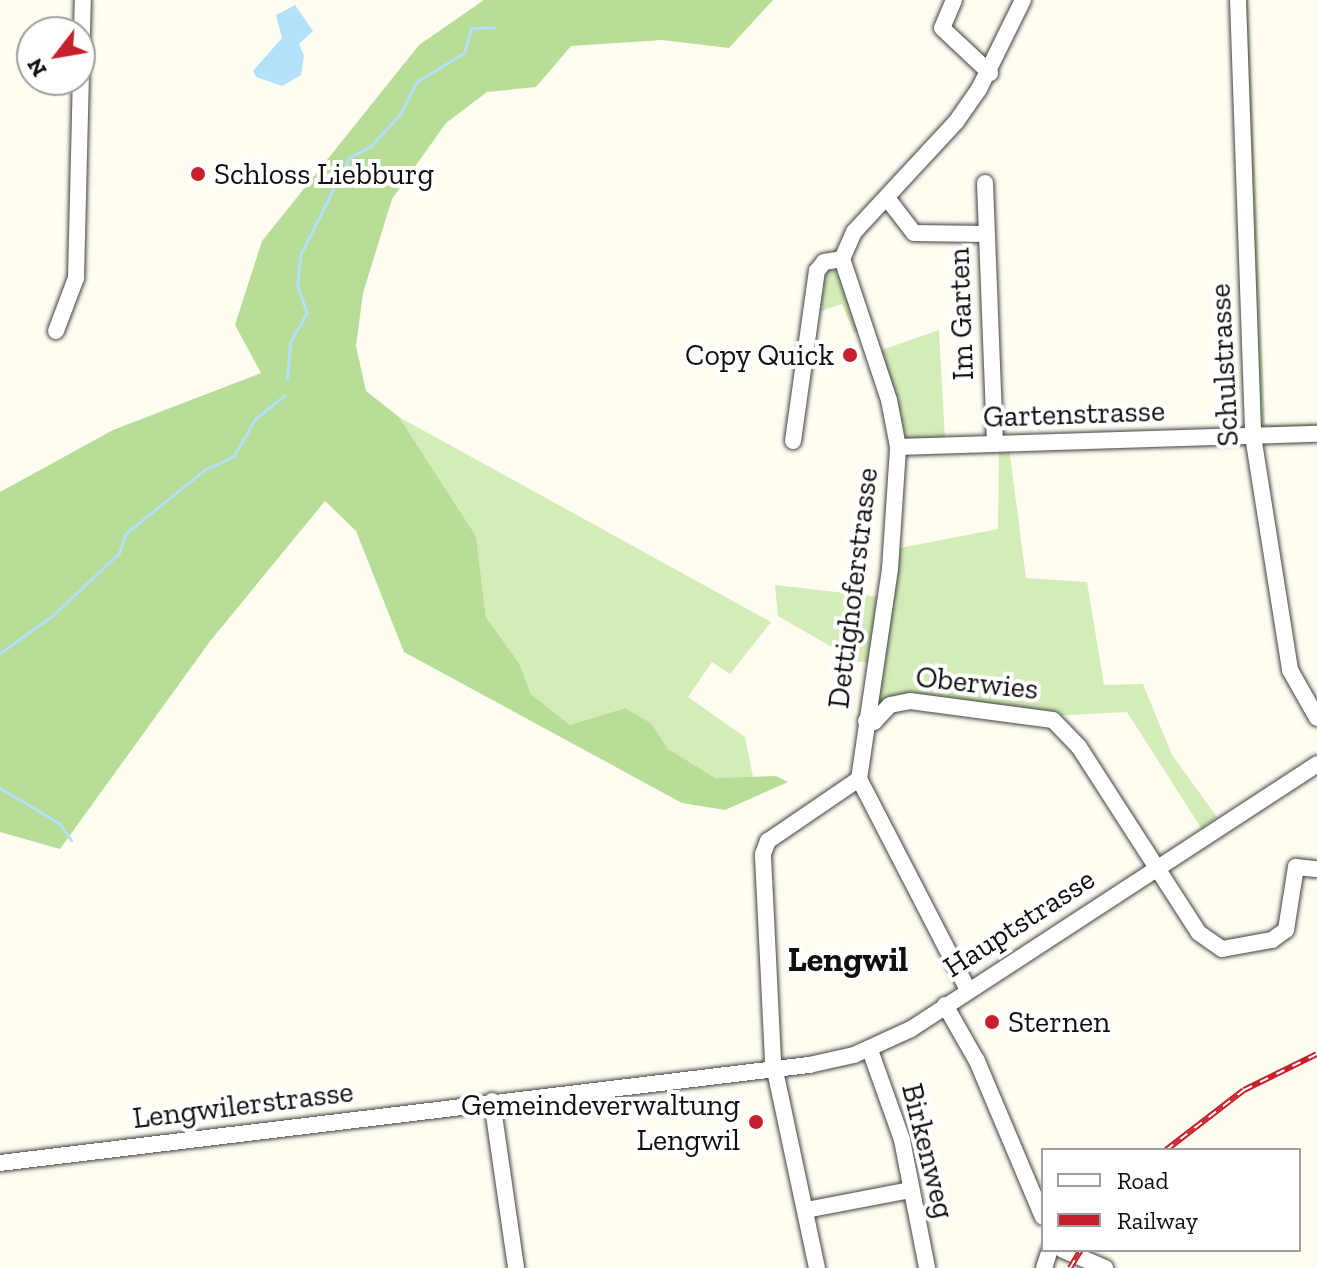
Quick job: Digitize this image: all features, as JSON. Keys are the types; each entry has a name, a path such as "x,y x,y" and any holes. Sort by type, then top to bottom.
{"street":[{"path":"56,331 76,278 83,0"},
{"path":"954,0 942,28 986,78"},
{"path":"793,441 817,271 824,262 842,259 854,232 956,122 986,78 1023,0"},
{"name":"Schulstrasse","path":"1238,0 1253,436 1290,670 1317,718"},
{"name":"Im Garten","path":"985,183 995,442"},
{"path":"887,198 919,234 986,234"},
{"name":"Dettighoferstrasse","path":"842,259 889,400 898,447 888,585 859,779"},
{"name":"Gartenstrasse","path":"898,447 1317,434"},
{"name":"Oberwies","path":"866,721 874,722 890,705 910,701 1053,720 1079,747 1205,940 1222,949 1272,940 1286,930 1288,866 1316,869"},
{"name":"Hauptstrasse","path":"492,1101 822,1063 870,1050 945,1005 1317,764"},
{"path":"817,1268 777,1067 763,854 768,841 859,779 967,988"},
{"path":"945,1005 977,1061 1041,1212"},
{"name":"Birkenweg","path":"870,1050 902,1140 927,1268"},
{"path":"492,1101 516,1268"},
{"name":"Lengwilerstrasse","path":"0,1163 492,1101"},
{"path":"806,1210 911,1190"},
{"path":"1068,1252 1105,1268"}],"green space":[{"path":"484,0 773,0 729,48 662,40 571,46 536,87 487,92 446,123 392,199 363,293 356,346 366,391 399,417 476,536 486,617 519,663 531,694 570,725 625,708 651,723 668,749 715,778 776,776 788,782 725,810 682,803 404,652 356,531 325,501 211,640 60,849 0,832 0,492 113,430 261,373 235,325 262,241 419,45"},
{"path":"1241,0 1248,0 1265,425 1317,424 1317,431 1258,428"},
{"path":"829,268 838,274 859,331 854,333 842,304 812,314 816,286"},
{"path":"939,330 945,441 907,440 879,351"},
{"path":"399,417 771,622 730,674 712,662 688,697 745,737 753,777 715,778 699,771 668,749 651,723 625,708 570,725 531,694 519,663 486,617 476,536"},
{"path":"999,448 1009,448 1026,578 1087,582 1104,685 1143,684 1172,755 1217,817 1201,828 1127,712 1051,716 912,698 875,713 900,548 998,529"},
{"path":"775,585 881,597 868,662 858,662 778,616"}],"water":[{"path":"295,5 313,31 299,44 304,56 301,75 282,86 256,77 253,71 282,38 276,15"}],"waterway":[{"path":"287,379 290,342 307,313 297,286 300,255 349,158 371,146 400,114 416,82 464,53 471,28 494,27"},
{"path":"0,653 53,615 119,553 125,534 204,470 234,456 255,419 285,395"},
{"path":"0,788 59,823 71,840"}],"railway":[{"path":"1169,1148 1244,1090 1317,1054"},
{"path":"1070,1268 1080,1252"}],"place":[{"name":"Schloss Liebburg","path":"198,174"},
{"name":"Copy Quick","path":"850,355"},
{"name":"Sternen","path":"992,1022"},
{"name":"Gemeindeverwaltung Lengwil","path":"756,1122"}],"district":[{"name":"Lengwil","path":"848,960"}]}
